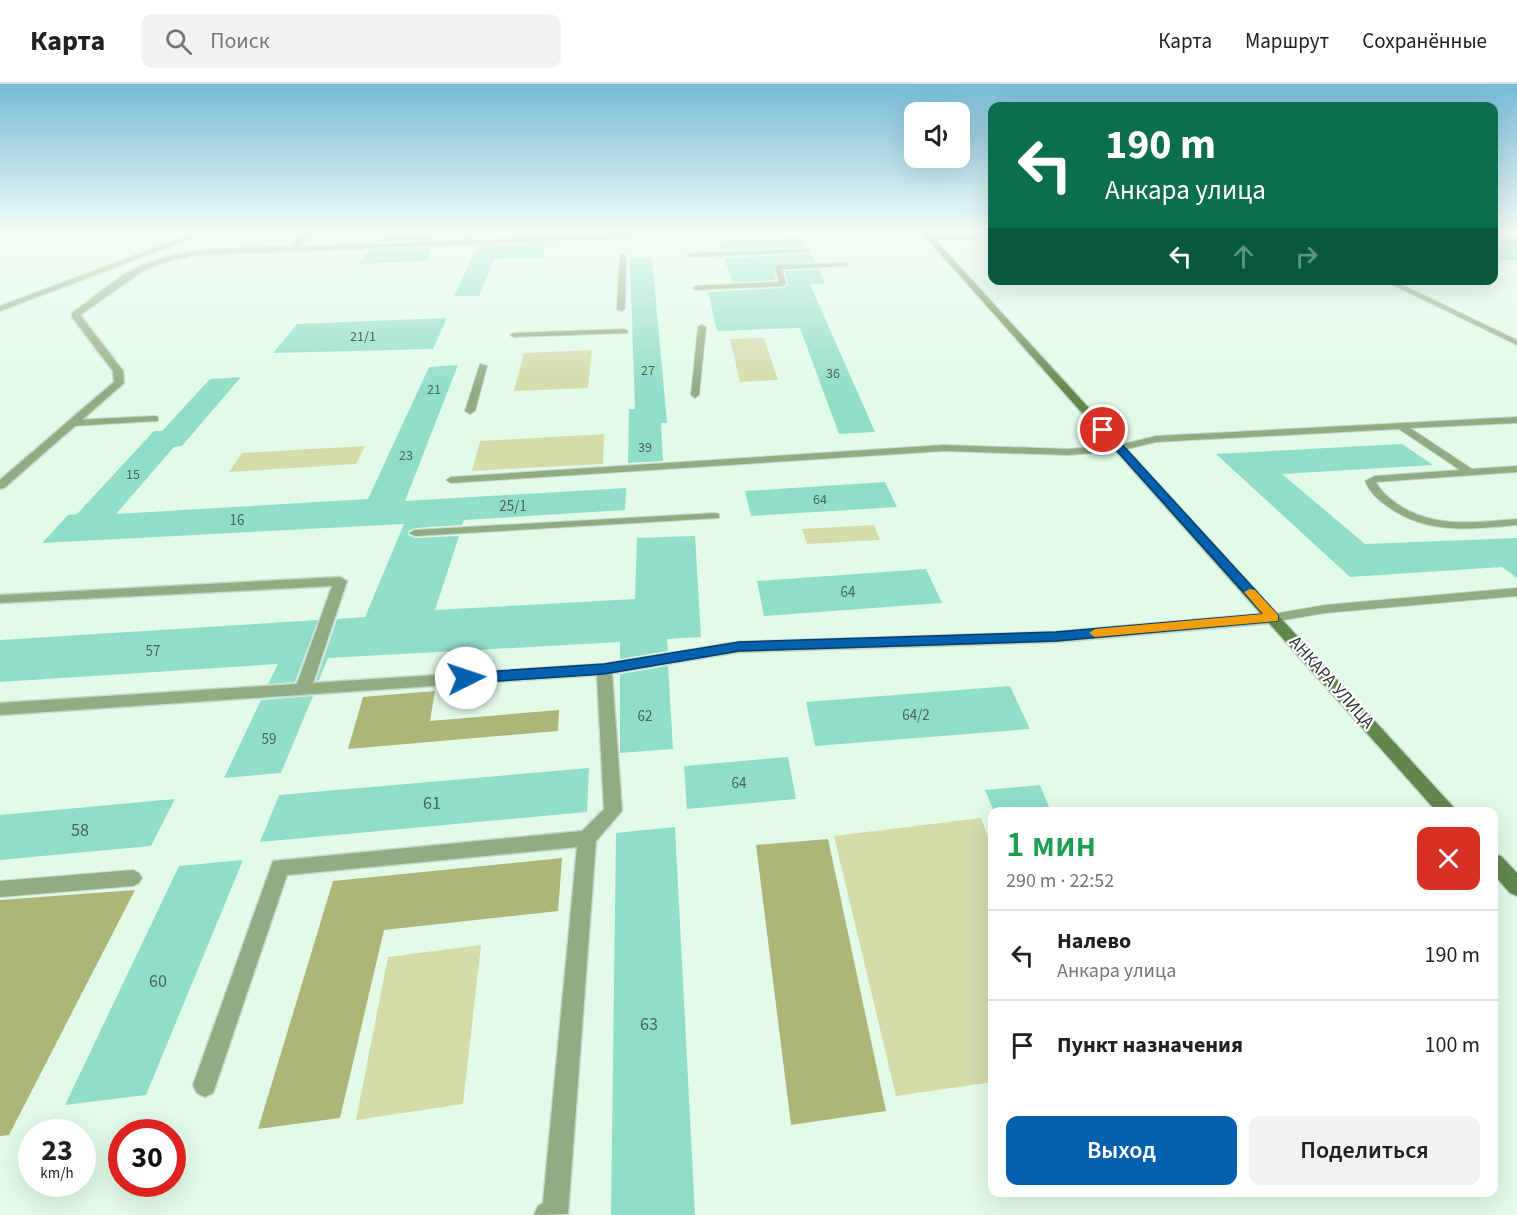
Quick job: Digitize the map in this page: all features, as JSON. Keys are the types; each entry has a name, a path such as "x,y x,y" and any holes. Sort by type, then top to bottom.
{"main road":[{"name":"АНКАРА УЛИЦА","path":"972,286 1444,807"},
{"path":"1498,866 1517,887"}],"street":[{"path":"0,309 62,286"},
{"path":"2,484 119,383 118,371 75,315 116,286"},
{"path":"0,599 340,581 303,689"},
{"path":"0,709 604,669 739,647 1056,637 1273,618"},
{"path":"547,1215 555,1214 587,838 613,811 604,669"},
{"path":"205,1085 280,867 587,838"}],"lane":[{"path":"621,309 622,286"},
{"path":"696,288 744,286"},
{"path":"1398,286 1517,343"},
{"path":"695,395 702,327"},
{"path":"514,335 624,331"},
{"path":"470,411 483,366"},
{"path":"73,423 155,419"},
{"path":"451,480 944,448 1068,452 1119,448 1156,439 1517,420"},
{"path":"1402,427 1470,472"},
{"path":"1517,469 1378,478 1370,482 1374,490 1395,508 1438,526 1517,522"},
{"path":"415,533 715,516"},
{"path":"1273,618 1325,609 1517,592"},
{"path":"0,889 133,878"}],"green space":[{"path":"764,338 778,380 740,382 730,339"},
{"path":"592,350 588,388 514,391 524,353"},
{"path":"604,434 603,464 472,471 480,441"},
{"path":"365,446 356,464 229,472 242,453"},
{"path":"874,525 880,540 807,544 802,529"},
{"path":"435,691 430,721 559,710 558,731 348,749 363,697"},
{"path":"981,818 988,837 988,1083 896,1096 834,836"},
{"path":"828,839 886,1111 791,1125 756,845"},
{"path":"562,858 558,911 384,930 340,1118 258,1129 333,881"},
{"path":"135,890 9,1135 0,1136 0,900"},
{"path":"481,945 463,1104 356,1120 388,957"}],"building":[{"path":"459,286 483,286 479,296 454,296"},
{"path":"631,286 655,286 667,423 661,423 663,461 628,463 629,409 635,409"},
{"path":"787,286 811,286 875,432 839,434 800,328 717,331 708,292 783,288"},
{"path":"447,318 433,349 273,353 297,324"},
{"path":"458,365 405,501 626,488 625,510 464,520 462,525 415,528 408,531 408,535 415,538 459,536 435,610 635,599 637,538 695,536 701,637 667,639 668,651 620,659 620,642 328,658 319,680 316,681 337,619 365,617 404,524 42,543 68,515 77,514 154,431 162,431 210,379 241,377 182,446 174,447 116,514 368,499 429,367"},
{"path":"1402,444 1433,465 1282,474 1365,544 1517,538 1517,578 1502,567 1350,577 1216,454"},
{"path":"885,482 897,507 751,516 745,491"},
{"path":"926,569 942,603 764,616 757,581"},
{"path":"318,620 295,682 268,684 278,664 0,682 0,640"},
{"path":"668,666 673,749 620,753 620,674"},
{"path":"1010,686 1030,729 815,746 806,702"},
{"path":"313,696 281,773 224,778 261,700"},
{"path":"788,757 796,799 687,809 684,766"},
{"path":"589,768 587,812 260,842 279,795"},
{"path":"1040,785 1049,807 992,807 985,790"},
{"path":"175,799 151,846 0,860 0,815"},
{"path":"675,827 695,1215 611,1215 616,833"},
{"path":"243,860 146,1095 65,1105 179,866"}],"slow traffic":[{"path":"1095,633 1273,618 1250,592"}],"route":[{"path":"466,678 604,669 739,647 1056,637 1273,618 1103,430"}]}
